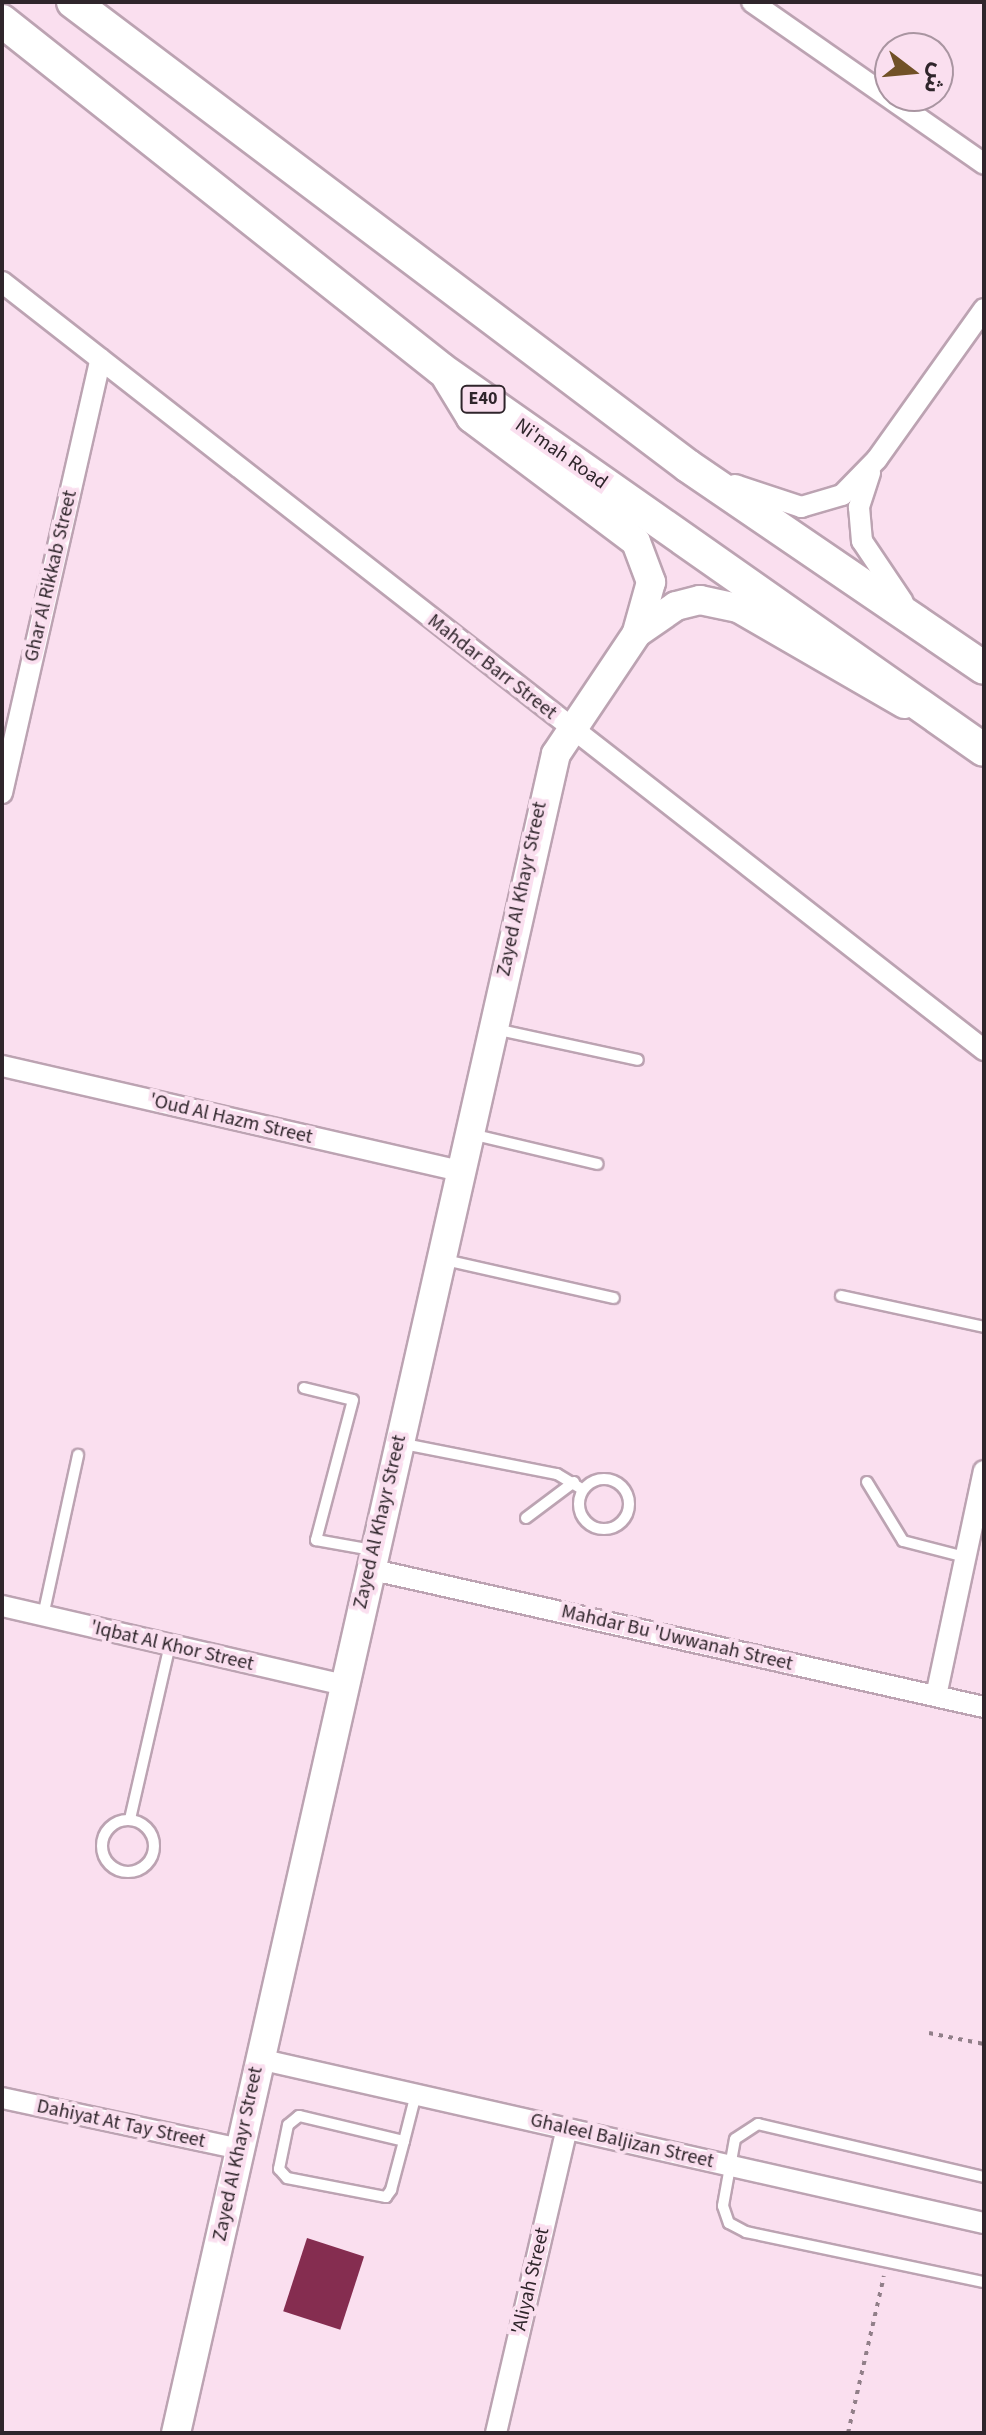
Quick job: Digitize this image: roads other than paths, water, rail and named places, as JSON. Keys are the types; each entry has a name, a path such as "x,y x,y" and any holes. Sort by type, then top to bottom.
{"main road":[{"path":"73,2 688,466 984,668"},
{"name":"Ni'mah Road","path":"2,21 441,369 984,750"}],"street":[{"path":"752,2 984,164"},
{"name":"Mahdar Barr Street","path":"2,282 568,728 984,1050"},
{"path":"688,466 801,507 842,495 877,459 984,309"},
{"name":"Ghar Al Rikkab Street","path":"2,793 101,359"},
{"path":"441,369 471,418 636,542 651,582 637,633"},
{"path":"877,459 860,499 862,541 925,629"},
{"path":"637,633 676,606 718,600 862,685 928,712"},
{"name":"Zayed Al Khayr Street","path":"176,2433 441,1259 543,790 568,728 637,633"},
{"name":"'Oud Al Hazm Street","path":"2,1066 460,1171"},
{"path":"936,1696 984,1471"},
{"name":"Mahdar Bu 'Uwwanah Street","path":"372,1560 984,1707"},
{"name":"'Iqbat Al Khor Street","path":"2,1606 343,1685"},
{"name":"Ghaleel Baljizan Street","path":"259,2059 984,2223"},
{"name":"Dahiyat At Tay Street","path":"2,2098 239,2149"},
{"name":"'Aliyah Street","path":"496,2433 567,2129"}],"lane":[{"path":"492,1028 638,1060"},
{"path":"469,1133 598,1164"},
{"path":"441,1259 614,1298"},
{"path":"841,1296 984,1327"},
{"path":"304,1388 353,1400 316,1540 372,1560"},
{"path":"399,1443 578,1486"},
{"path":"43,1616 78,1455"},
{"path":"526,1518 578,1486 611,1479 630,1502 625,1518 612,1528 590,1524 578,1504 578,1486"},
{"path":"867,1482 903,1541 965,1557"},
{"path":"130,1819 170,1645"},
{"path":"130,1819 154,1839 148,1862 126,1872 111,1866 103,1844 114,1823 130,1819"},
{"path":"404,2141 299,2116 288,2125 279,2169 287,2178 381,2198 391,2190 404,2141 416,2094"},
{"path":"984,2177 758,2124 735,2139 723,2206 738,2228 984,2282"}]}
